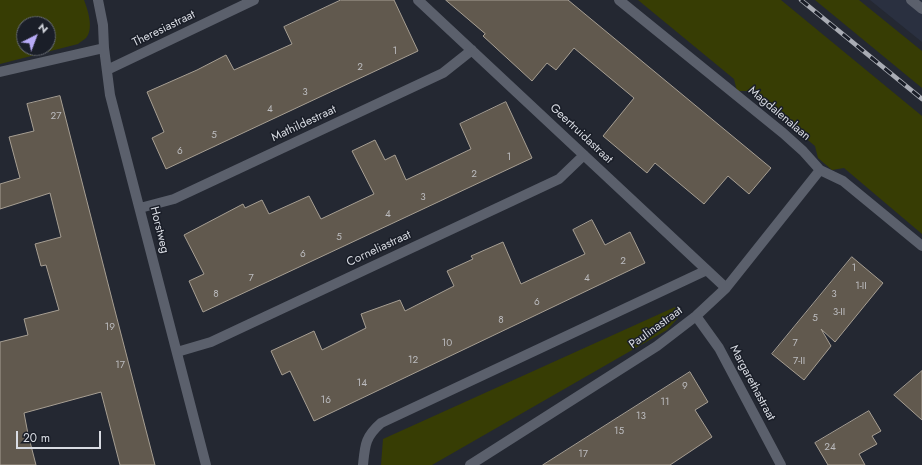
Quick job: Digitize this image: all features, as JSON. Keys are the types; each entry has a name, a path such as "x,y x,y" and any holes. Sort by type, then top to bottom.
{"street":[{"name":"Horstweg","path":"98,0 103,25 104,48 110,95 206,465"},
{"name":"Theresiastraat","path":"108,70 254,0"},
{"name":"Geertruidastraat","path":"418,0 726,288"},
{"name":"Magdalenalaan","path":"618,0 783,132 820,170 843,181 922,246"},
{"path":"911,0 922,9"},
{"path":"0,72 104,48"},
{"name":"Mathildestraat","path":"140,208 174,199 443,73 472,50"},
{"name":"Corneliastraat","path":"177,352 211,342 559,179 584,155"},
{"name":"Paulinastraat","path":"470,465 657,346 696,316 726,288 820,170"},
{"name":"Paulinastraat","path":"363,465 365,446 372,431 381,423 707,270"},
{"name":"Margarethastraat","path":"696,316 719,348 781,465"}],"shaded area":[{"path":"870,0 922,0 922,42"}],"green space":[{"path":"0,0 84,0 90,25 90,30 86,38 78,44 56,50 56,16 16,16 16,56 31,56 0,64"},
{"path":"638,0 781,0 922,116 922,234 844,168 832,170 818,158 815,146 749,91 737,91 734,79"},
{"path":"815,0 859,0 922,51 922,88"},
{"path":"675,307 678,318 667,330 432,465 381,465 383,439"}],"building":[{"path":"341,0 394,0 418,51 166,169 152,138 164,132 147,92 197,70 226,55 234,70 292,44 284,27"},
{"path":"446,0 568,0 771,168 749,194 728,176 704,204 655,163 647,173 603,136 634,98 574,48 556,70 547,63 532,81 483,36 485,34"},
{"path":"60,96 155,465 120,465 101,392 24,413 36,465 0,465 0,342 28,335 24,319 59,310 46,265 41,266 35,244 61,237 50,193 0,209 0,184 20,178 9,137 34,131 27,104"},
{"path":"506,102 532,158 203,312 189,281 204,274 184,235 243,204 245,208 262,200 269,214 309,196 321,219 374,194 352,151 375,140 385,160 395,155 406,180 471,149 460,124"},
{"path":"592,220 605,245 630,232 645,263 314,421 290,371 282,375 271,351 314,331 322,350 366,328 361,314 400,300 405,311 454,286 447,271 473,259 471,256 503,242 521,284 585,254 573,230"},
{"path":"852,257 883,283 835,342 821,329 831,346 804,380 772,354"},
{"path":"922,371 922,420 894,395"},
{"path":"690,372 708,402 695,410 712,437 670,465 543,465"},
{"path":"869,411 881,431 872,436 877,444 859,454 865,465 828,465 815,443"}],"railway":[{"path":"801,0 922,99"}]}
